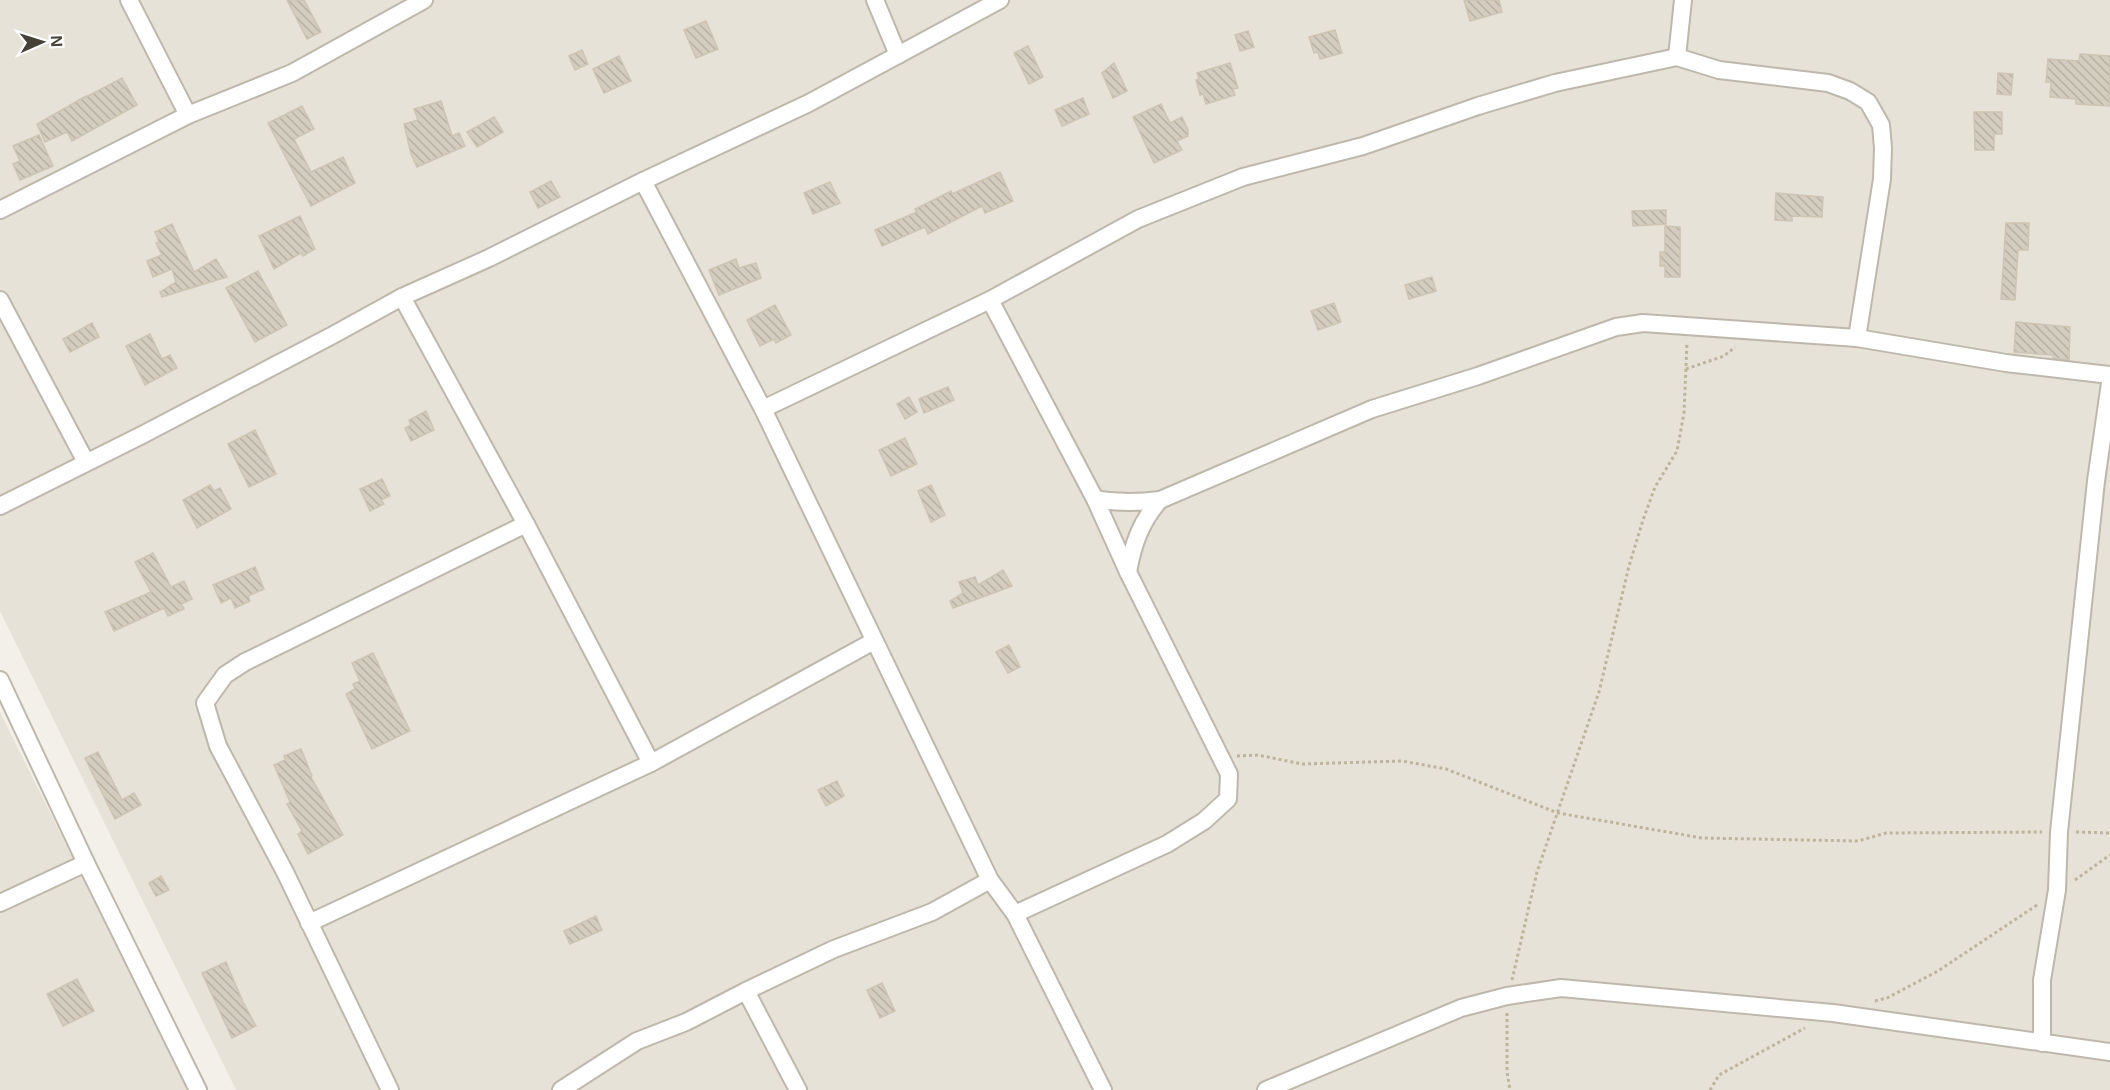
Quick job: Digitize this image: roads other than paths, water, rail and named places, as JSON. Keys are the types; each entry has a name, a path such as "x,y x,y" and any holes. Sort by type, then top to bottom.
{"street":[{"path":"129,0 188,116"},
{"path":"0,210 188,116 292,73 421,0"},
{"path":"875,0 898,55"},
{"path":"0,506 333,335 402,297 489,258 643,181 809,103 1000,0"},
{"path":"1677,57 1683,0"},
{"path":"763,409 990,300 1138,219 1244,177 1363,146 1478,106 1555,83 1677,57 1719,70 1828,83 1850,91 1868,102 1881,124 1882,179 1857,338"},
{"path":"643,181 763,409 990,880 1015,914 1103,1090"},
{"path":"402,297 526,524 651,763"},
{"path":"0,300 86,462"},
{"path":"990,300 1095,499 1128,572 1229,774 1227,800 1204,821 1167,844 1015,914"},
{"path":"1095,499 1117,503 1160,500 1372,410 1478,376 1616,327 1643,323 1857,338 2006,363 2110,375"},
{"path":"2042,1043 2042,980 2057,890 2059,832 2096,481 2110,383"},
{"path":"1128,572 1137,535 1148,514 1160,500"},
{"path":"390,1090 285,872 218,746 205,703 225,675 245,663 526,524"},
{"path":"309,923 651,763 874,641"},
{"path":"0,680 86,863 198,1090"},
{"path":"0,903 86,863"},
{"path":"561,1090 637,1041 686,1022 834,949 932,912 990,880"},
{"path":"1266,1090 1461,1008 1507,996 1561,988 1833,1013 2110,1052"},
{"path":"746,991 798,1090"}]}
